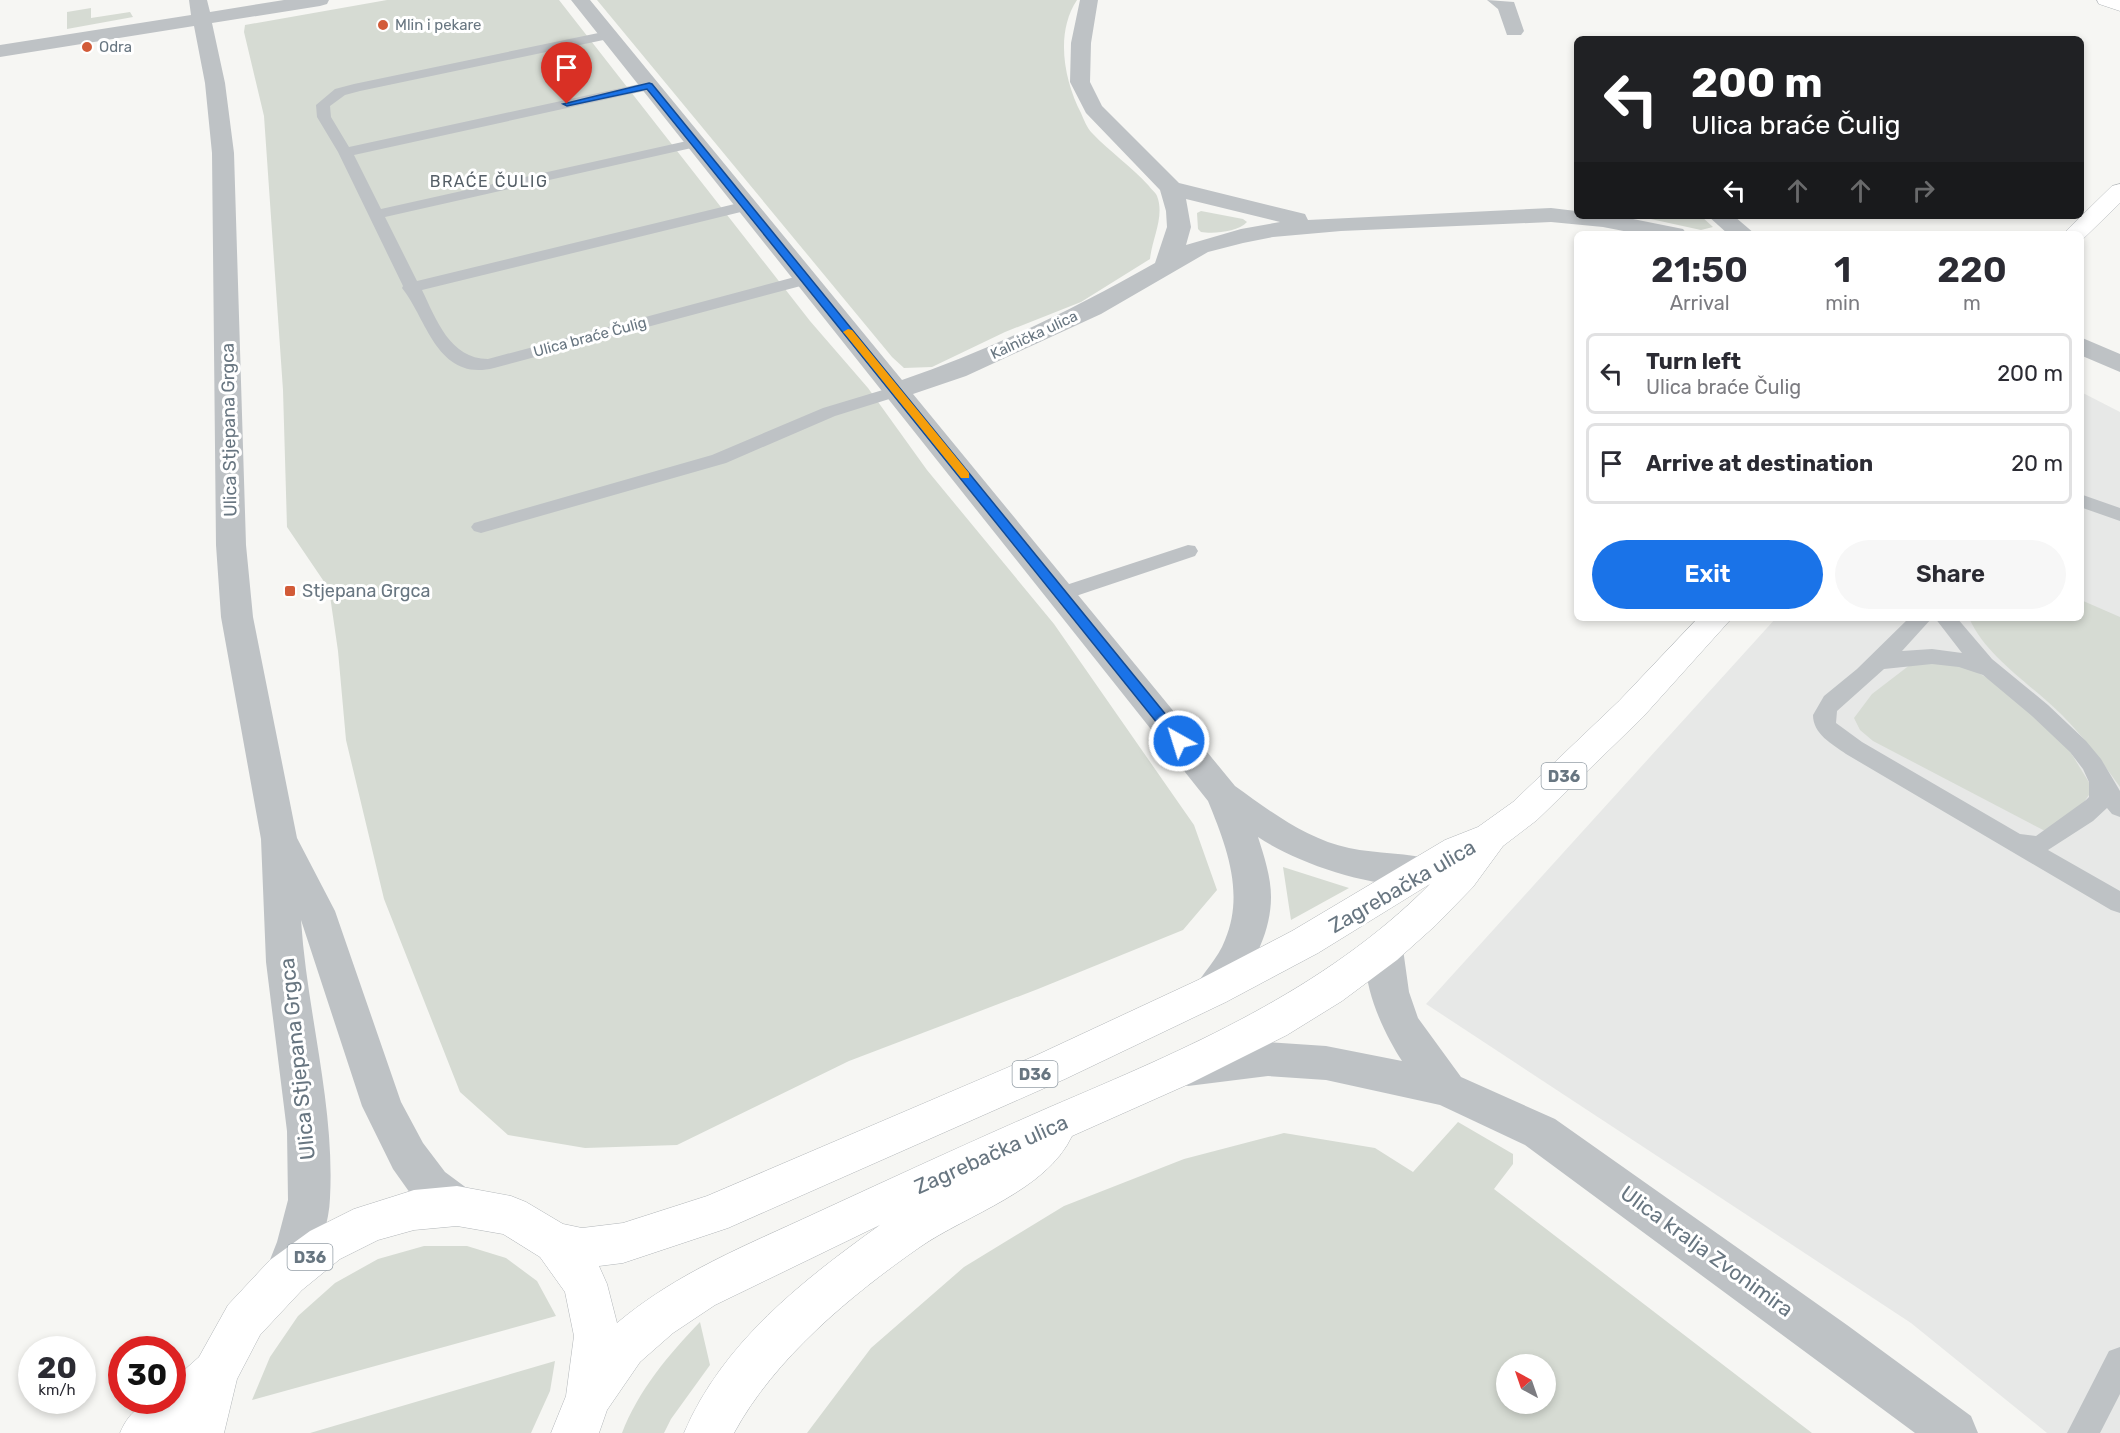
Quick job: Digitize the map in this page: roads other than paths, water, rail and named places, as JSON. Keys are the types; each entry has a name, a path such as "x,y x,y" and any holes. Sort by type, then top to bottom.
{"main road":[{"path":"2106,0 2120,5"},
{"path":"2078,231 2120,192"},
{"name":"D36","path":"1491,836 1525,811 1565,775 1713,621"},
{"name":"Zagrebačka ulica","path":"555,1243 582,1248 623,1243 713,1215 1051,1067 1212,991 1305,942 1458,850 1491,836"},
{"name":"Zagrebačka ulica","path":"582,1415 624,1346 657,1318 699,1290 965,1164 1177,1071 1273,1023 1328,990 1384,950 1460,877 1491,836"},
{"path":"708,1433 730,1394 773,1342 842,1278 906,1232 995,1182 1034,1156 1065,1120"},
{"name":"D36","path":"200,1433 215,1373 244,1320 286,1275 325,1245 369,1223 414,1210 457,1206 511,1216 555,1243 585,1284 597,1336 582,1415"},
{"name":"D36","path":"144,1433 166,1419 215,1373"}],"street":[{"path":"0,51 200,9 320,0"},
{"path":"580,0 1223,795 1271,830 1335,859 1379,868 1424,870"},
{"path":"1089,0 1081,43 1080,82 1093,109 1171,188 1181,227 1166,265"},
{"path":"1505,2 1514,31"},
{"name":"Ulica Stjepana Grgca","path":"200,9 215,83 223,153 231,545 237,617 279,839 285,962 309,1143 309,1200 299,1242 286,1275"},
{"name":"Kalnička ulica","path":"1171,188 1263,212 1341,224"},
{"name":"Kalnička ulica","path":"1551,215 1574,209"},
{"name":"Kalnička ulica","path":"896,391 957,370 1092,309 1200,247 1241,236 1273,230 1341,224 1551,215 1574,217"},
{"name":"Kalnička ulica","path":"1593,219 1660,231"},
{"path":"1724,219 1739,231"},
{"path":"2084,347 2120,364"},
{"path":"1212,991 1231,969 1246,935 1253,902 1251,868 1243,841 1223,795"},
{"name":"Ulica Stjepana Grgca","path":"279,839 317,911 345,989 382,1106 408,1156 430,1186 457,1206"},
{"name":"Ulica kralja Zvonimira","path":"1384,950 1386,981 1395,1014 1412,1045 1447,1089"},
{"name":"Ulica kralja Zvonimira","path":"1177,1071 1268,1059 1326,1063 1447,1089 1540,1132 1831,1341 1954,1433"}],"lane":[{"name":"Ulica braće Čulig","path":"608,35 340,92 323,105 324,117 345,152 410,288 433,330 446,348 472,364 488,364 806,279"},
{"path":"345,152 649,86"},
{"path":"375,215 696,143"},
{"path":"410,288 747,206"},
{"path":"482,527 719,459 829,412 896,391"},
{"path":"2084,501 2120,514"},
{"path":"1061,594 1188,551"},
{"path":"1918,621 1878,663 1829,706 1824,715 1825,723 1834,735 1854,748 2120,903"},
{"path":"1948,621 1964,642 1990,669 2067,734 2093,764 2102,784 2120,808"},
{"path":"1878,663 1930,655 1953,657 1990,669"},
{"path":"2010,840 2028,846 2044,844 2093,808 2101,797 2102,784"},
{"path":"2083,1433 2120,1362"}],"place":[{"name":"Mlin i pekare","path":"383,25"},
{"name":"Odra","path":"87,47"},
{"name":"Stjepana Grgca","path":"290,591"}],"district":[{"name":"BRAĆE ČULIG","path":"489,181"}]}
